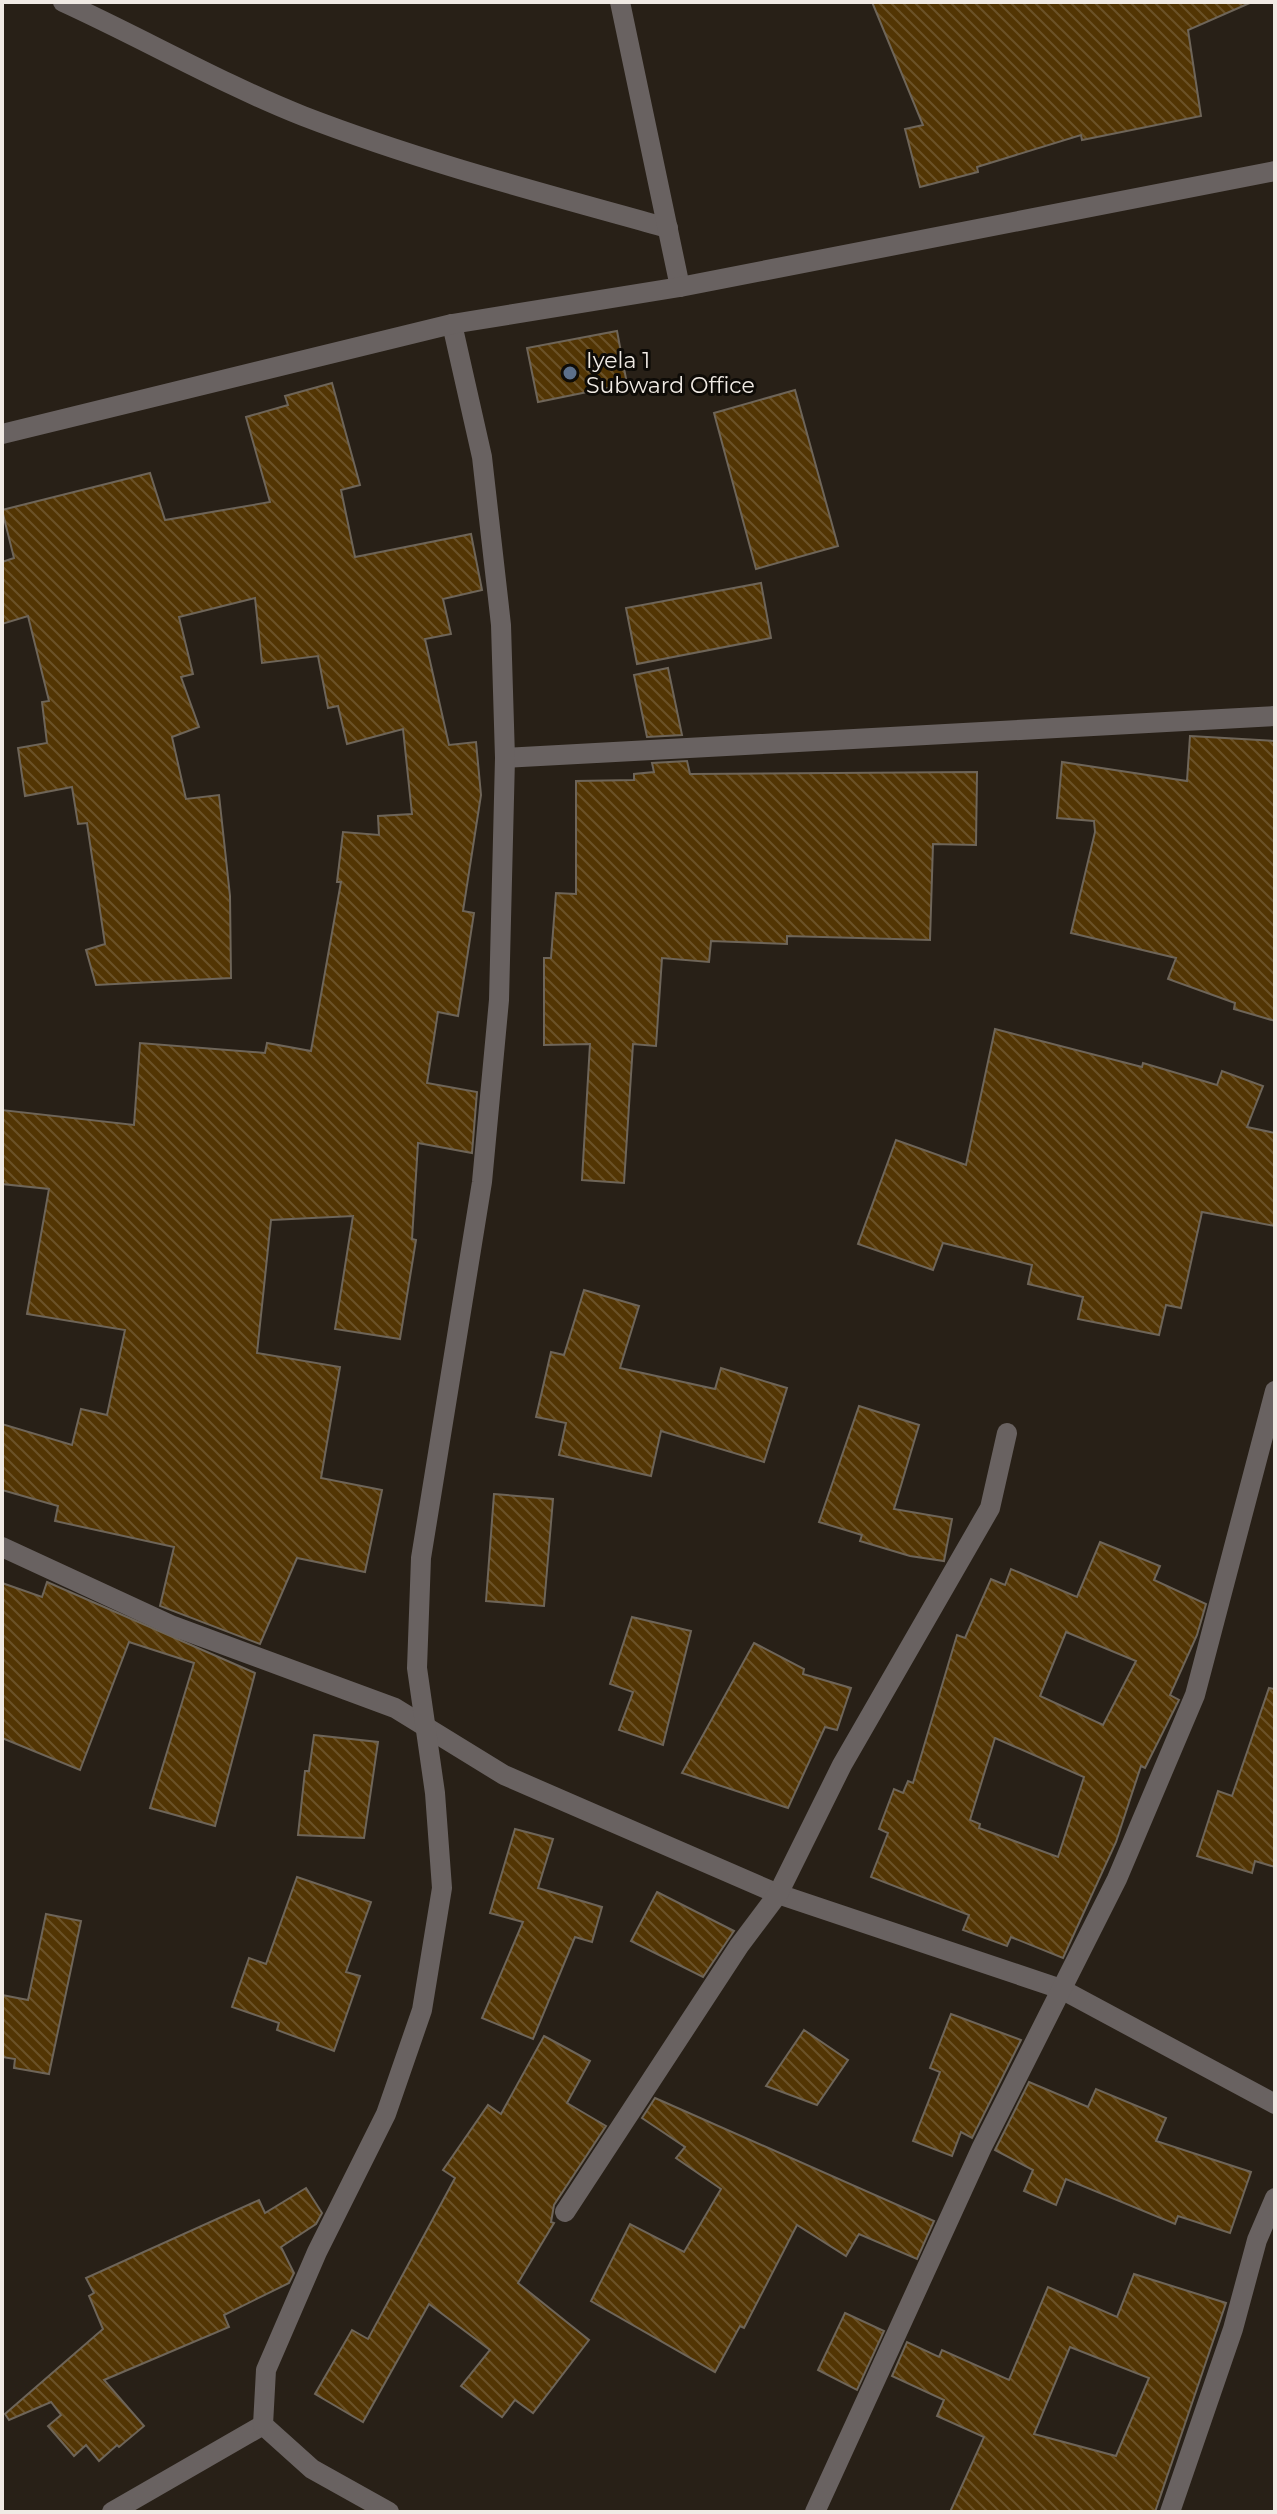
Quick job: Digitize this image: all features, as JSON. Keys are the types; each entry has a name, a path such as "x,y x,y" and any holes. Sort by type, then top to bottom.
{"street":[{"path":"63,2 211,77 305,116 464,171 668,228"},
{"path":"620,2 680,287"},
{"path":"2,434 452,324 680,287 1275,171"},
{"path":"263,2425 266,2370 317,2252 386,2114 422,2010 442,1888 435,1793 417,1668 421,1558 482,1182 499,1000 505,758 501,625 482,457 452,324"},
{"path":"505,758 1275,716"},
{"path":"815,2512 982,2147 1117,1879 1195,1695 1275,1391"},
{"path":"565,2212 739,1946 778,1894 842,1765 990,1508 1007,1433"},
{"path":"2,1547 173,1626 395,1708 504,1775 778,1894 1061,1989 1275,2104"},
{"path":"1170,2512 1233,2329 1257,2240 1275,2198"},
{"path":"112,2512 263,2425"},
{"path":"263,2425 312,2469 389,2512"}],"building":[{"path":"872,2 1252,2 1188,30 1201,116 1082,140 1081,135 977,167 978,172 920,187 905,129 923,125"},
{"path":"617,331 627,384 538,402 527,348"},
{"path":"332,383 360,485 341,490 355,557 471,534 482,590 443,599 451,634 425,639 449,745 476,742 481,795 463,911 474,913 458,1016 438,1012 427,1083 477,1092 472,1153 418,1143 412,1239 416,1240 400,1339 335,1329 353,1216 271,1220 257,1353 340,1367 321,1478 382,1490 365,1572 297,1558 260,1644 160,1606 174,1547 55,1521 58,1506 2,1490 2,1424 72,1445 81,1409 107,1415 125,1330 27,1314 49,1189 2,1184 2,1110 134,1125 140,1043 265,1053 267,1043 311,1051 341,882 337,882 343,832 379,835 378,816 412,814 403,729 347,744 338,706 328,708 318,656 262,663 255,598 179,617 193,674 181,677 199,727 172,737 186,799 219,795 230,896 231,978 96,985 86,950 105,944 87,823 78,824 72,787 25,796 18,748 47,743 42,702 49,701 28,616 2,624 2,562 14,558 2,510 150,473 165,520 270,502 246,417 288,405 285,396"},
{"path":"795,390 838,546 756,569 714,413"},
{"path":"761,583 771,638 637,664 626,608"},
{"path":"668,668 682,735 647,737 634,675"},
{"path":"1190,736 1275,741 1275,1021 1234,1009 1235,1003 1168,979 1176,958 1071,933 1095,832 1094,821 1057,818 1062,762 1187,781"},
{"path":"687,761 690,774 977,772 976,845 933,844 930,940 787,936 787,944 711,941 709,962 662,958 656,1046 633,1044 624,1183 582,1180 590,1044 544,1045 544,958 551,958 556,893 576,894 576,781 634,780 634,774 654,772 652,763"},
{"path":"995,1029 1142,1067 1143,1063 1217,1085 1222,1071 1263,1086 1247,1127 1275,1133 1275,1226 1202,1212 1181,1308 1166,1305 1159,1335 1078,1319 1083,1297 1028,1284 1032,1265 943,1243 933,1270 858,1244 896,1140 966,1165"},
{"path":"584,1290 639,1306 620,1368 715,1389 721,1368 787,1388 764,1462 661,1431 651,1476 559,1455 566,1423 536,1417 551,1352 564,1355"},
{"path":"859,1406 919,1425 894,1509 952,1519 944,1561 910,1556 860,1541 862,1535 819,1522"},
{"path":"494,1494 553,1499 544,1606 486,1601"},
{"path":"1100,1542 1160,1566 1154,1580 1206,1604 1197,1635 1170,1695 1179,1700 1145,1768 1141,1766 1116,1842 1063,1958 1011,1937 1007,1946 963,1930 969,1915 871,1877 888,1833 879,1829 894,1789 903,1793 908,1781 913,1783 957,1635 965,1638 991,1579 1005,1585 1011,1569 1077,1597","holes":["1066,1632 1136,1661 1103,1725 1040,1696","995,1738 1084,1777 1058,1857 979,1828 980,1824 970,1820"]},
{"path":"47,1582 255,1673 215,1826 150,1808 194,1663 129,1642 80,1770 2,1738 2,1583 42,1597"},
{"path":"632,1617 691,1631 663,1745 619,1730 633,1692 610,1684"},
{"path":"754,1643 804,1669 803,1674 851,1688 837,1730 825,1727 788,1808 682,1773"},
{"path":"1269,1688 1275,1689 1275,1867 1255,1861 1252,1873 1197,1856 1218,1791 1232,1796"},
{"path":"314,1735 378,1742 364,1838 298,1835 305,1771 309,1771"},
{"path":"515,1829 553,1839 538,1888 602,1907 592,1942 575,1937 533,2039 482,2018 523,1922 490,1913"},
{"path":"297,1877 371,1902 346,1972 360,1976 334,2051 277,2030 279,2023 232,2007 249,1958 266,1964"},
{"path":"657,1892 734,1931 703,1977 631,1941"},
{"path":"46,1914 81,1921 49,2074 14,2068 15,2059 2,2057 2,1995 28,2000"},
{"path":"951,2014 1021,2040 972,2138 961,2132 952,2156 913,2141 940,2072 930,2068"},
{"path":"804,2030 848,2060 817,2105 766,2086"},
{"path":"544,2036 590,2061 567,2103 606,2126 554,2205 551,2222 554,2223 518,2283 589,2340 533,2413 515,2400 502,2417 461,2386 490,2350 429,2304 363,2422 315,2394 352,2330 368,2339 455,2178 443,2170 488,2105 501,2114"},
{"path":"1029,2082 1088,2107 1096,2089 1166,2118 1156,2141 1251,2172 1230,2233 1178,2216 1175,2224 1066,2179 1056,2205 1024,2191 1033,2170 995,2150"},
{"path":"655,2098 934,2221 917,2259 859,2234 846,2256 797,2225 744,2328 740,2326 715,2372 591,2301 630,2224 684,2252 721,2189 676,2158 685,2147 642,2118"},
{"path":"306,2188 322,2213 316,2224 281,2247 294,2273 289,2283 224,2315 229,2327 104,2380 144,2426 119,2447 117,2445 99,2461 86,2445 74,2456 48,2426 61,2415 51,2402 9,2420 5,2414 103,2329 89,2296 94,2293 86,2278 259,2200 265,2213"},
{"path":"1134,2274 1226,2303 1155,2512 950,2512 984,2437 937,2416 944,2400 892,2376 907,2342 939,2357 942,2350 1009,2380 1048,2287 1117,2317","holes":["1070,2347 1149,2378 1116,2456 1034,2434"]},
{"path":"845,2313 884,2331 857,2390 818,2370"}],"place":[{"name":"Iyela 1 Subward Office","path":"570,373"}]}
